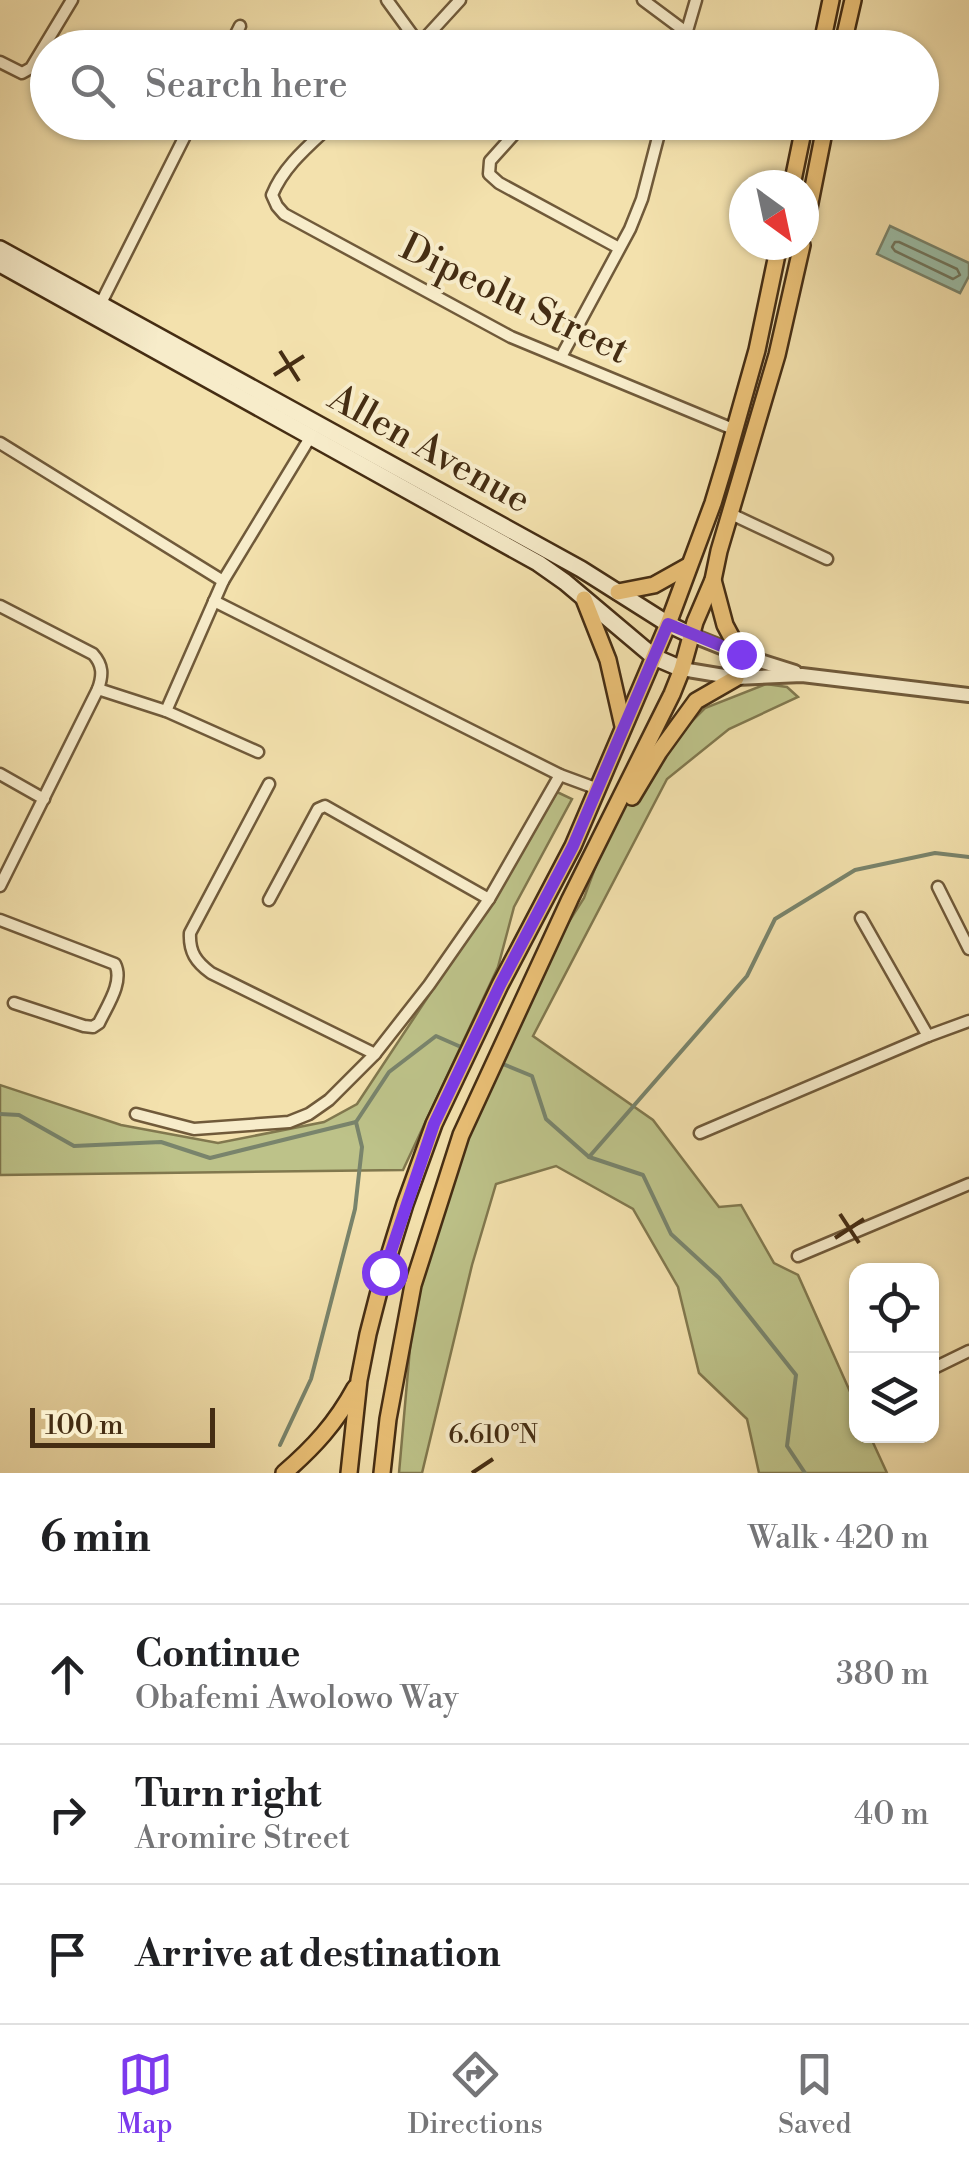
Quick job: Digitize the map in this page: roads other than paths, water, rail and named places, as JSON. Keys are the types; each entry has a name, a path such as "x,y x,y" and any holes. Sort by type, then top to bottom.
{"main road":[{"path":"825,30 832,0"},
{"path":"846,30 853,0"},
{"path":"795,170 801,140"},
{"path":"816,170 822,140"},
{"name":"Allen Avenue","path":"0,249 515,532 668,624 692,634"},
{"path":"349,1473 359,1380 384,1272 434,1124 500,985 573,846 668,624 713,503 757,350 776,260"},
{"path":"382,1473 413,1285 461,1134 682,669 777,355 799,260"},
{"name":"Allen Avenue","path":"0,264 538,562 654,658 682,669"},
{"path":"618,592 654,585 688,566"},
{"path":"712,580 725,625 741,654"},
{"path":"584,599 608,660 623,726"},
{"path":"570,899 678,724 700,697 736,678"},
{"path":"284,1473 321,1440 359,1380"}],"street":[{"path":"54,30 72,0"},
{"path":"387,0 407,30"},
{"path":"432,30 460,0"},
{"path":"643,0 683,30"},
{"path":"687,30 696,0"},
{"path":"238,30 240,26"},
{"path":"0,62 22,73 30,69"},
{"path":"100,305 183,140"},
{"name":"Dipeolu Street","path":"316,140 277,182 272,194 284,214 494,327 734,429"},
{"path":"509,140 490,161 490,174 498,184 620,248"},
{"path":"560,357 620,248 642,199 657,140"},
{"path":"166,712 223,581 311,436"},
{"path":"0,443 223,581"},
{"path":"731,514 826,559"},
{"path":"214,601 560,776 598,789"},
{"path":"0,606 93,654 102,670 98,689 0,886"},
{"path":"692,634 802,674"},
{"path":"682,669 736,678 802,674 969,695"},
{"path":"98,689 166,712 258,752"},
{"path":"0,774 44,799"},
{"path":"136,1114 194,1129 289,1122 329,1100 375,1054 429,985 489,899 560,776"},
{"path":"269,784 190,933 193,956 211,973 375,1054"},
{"path":"269,900 322,806 489,899"},
{"path":"938,887 969,949"},
{"path":"861,918 928,1036"},
{"path":"0,920 97,955 116,964 119,972 94,1027 14,1003"},
{"path":"700,1133 969,1021"},
{"path":"798,1256 969,1184"},
{"path":"939,1366 969,1351"}],"water":[{"path":"890,226 969,263 969,276 960,293 877,254"}],"waterway":[{"path":"589,1157 747,976 775,919 855,870 935,853 969,857"},
{"path":"0,1114 19,1115 74,1146 161,1142 210,1158 356,1122 389,1072 436,1036 461,1047"},
{"path":"498,1062 532,1076 546,1119 589,1157 643,1175 671,1234 719,1278 796,1375 787,1446 805,1473"},
{"path":"280,1445 311,1379 355,1209 362,1147 356,1122"}]}
